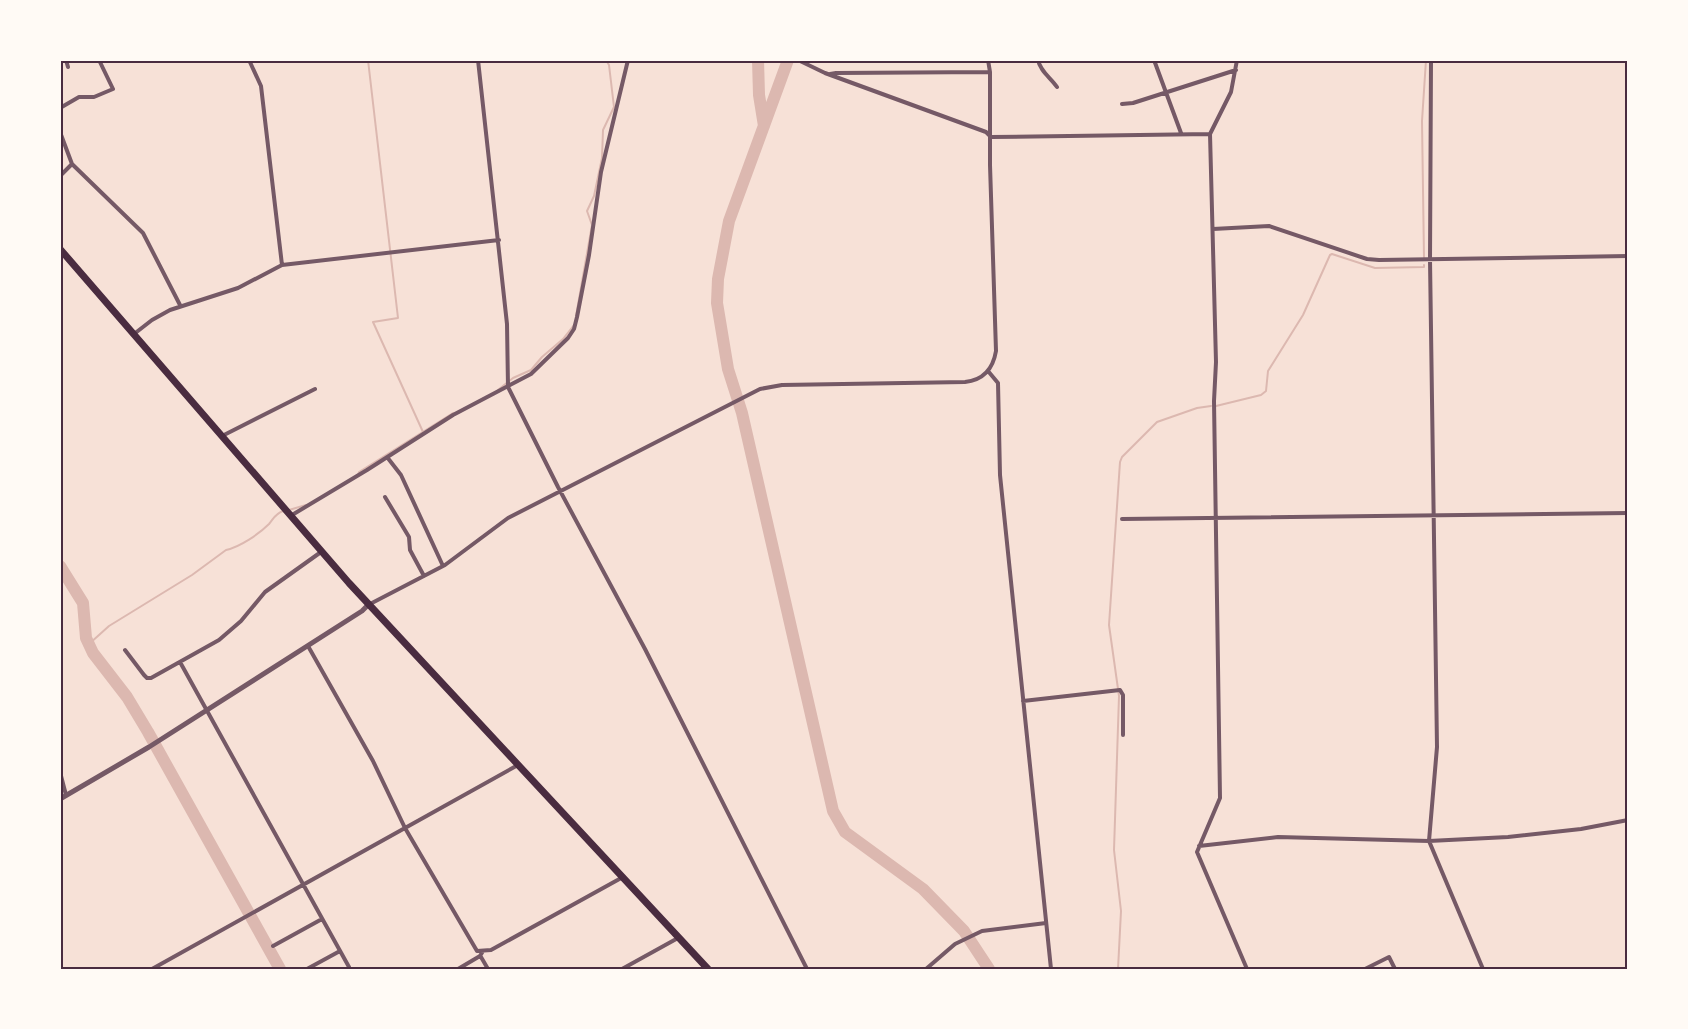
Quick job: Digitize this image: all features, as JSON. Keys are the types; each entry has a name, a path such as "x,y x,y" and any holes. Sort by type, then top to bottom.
{"highway":[{"path":"60,249 369,604 708,969"}],"street":[{"path":"66,60 68,67"},
{"path":"60,108 79,97 94,97 113,89 99,60"},
{"path":"249,60 261,86 282,265"},
{"path":"478,60 507,324 508,387 651,660 807,969"},
{"path":"291,516 453,415 536,370 563,344 575,325 589,255 601,172 628,60"},
{"path":"798,60 829,75 986,132 991,137 1210,134"},
{"path":"60,799 156,743 369,604 443,566 508,518 752,392 771,386 965,382 983,377 995,359 996,351 988,60"},
{"path":"1038,60 1041,69 1057,87"},
{"path":"1154,60 1181,133"},
{"path":"1237,60 1228,99 1210,134 1216,362 1214,401 1220,798 1197,852 1247,969"},
{"path":"1431,60 1430,260 1437,747 1429,841 1483,969"},
{"path":"1122,104 1133,103 1236,70"},
{"path":"829,75 836,73 990,72"},
{"path":"60,132 72,164 142,233 180,305"},
{"path":"60,176 72,164"},
{"path":"1213,229 1269,226 1367,259 1628,256"},
{"path":"134,334 170,310 238,288 282,265 499,240"},
{"path":"988,371 998,383 1000,475 1051,969"},
{"path":"222,436 315,389"},
{"path":"387,457 401,475 443,566"},
{"path":"385,497 409,537 410,550 424,576"},
{"path":"1122,519 1628,513"},
{"path":"125,650 147,678 152,678 219,640 241,621 265,592 322,551"},
{"path":"307,645 374,761 405,828 477,951 491,950 623,877"},
{"path":"180,662 349,966"},
{"path":"1023,701 1120,690 1123,695 1123,735"},
{"path":"152,969 519,765"},
{"path":"60,772 67,796"},
{"path":"1198,847 1278,837 1429,841 1508,837 1581,829 1628,820"},
{"path":"273,946 322,919"},
{"path":"926,969 959,942 982,931 1046,923"},
{"path":"622,969 679,938"},
{"path":"307,969 340,951"},
{"path":"458,969 480,956 483,951"},
{"path":"480,956 488,969"},
{"path":"1365,969 1389,957 1395,969"}],"waterway":[{"path":"368,60 398,318 373,322 423,432"},
{"path":"576,316 592,225 587,211 594,196 602,158 603,130 614,107 609,65 606,60"},
{"path":"758,60 759,95 764,126"},
{"path":"788,60 729,221 718,279 717,303 728,369 742,413 833,811 845,832 923,889 964,931 989,969"},
{"path":"1424,258 1422,121 1426,60"},
{"path":"1216,406 1261,395 1266,391 1268,371 1303,315 1330,255 1375,268 1424,267 1424,265"},
{"path":"498,390 513,378 531,370 574,325"},
{"path":"1118,969 1121,911 1114,850 1119,696 1109,625 1120,462 1122,457 1157,422 1197,408 1211,406"},
{"path":"358,475 359,472 453,413"},
{"path":"289,510 306,505"},
{"path":"89,644 109,626 192,575 226,550 255,536 283,511"},
{"path":"60,566 83,603 86,638 93,653 127,697 148,732 280,969"}]}
